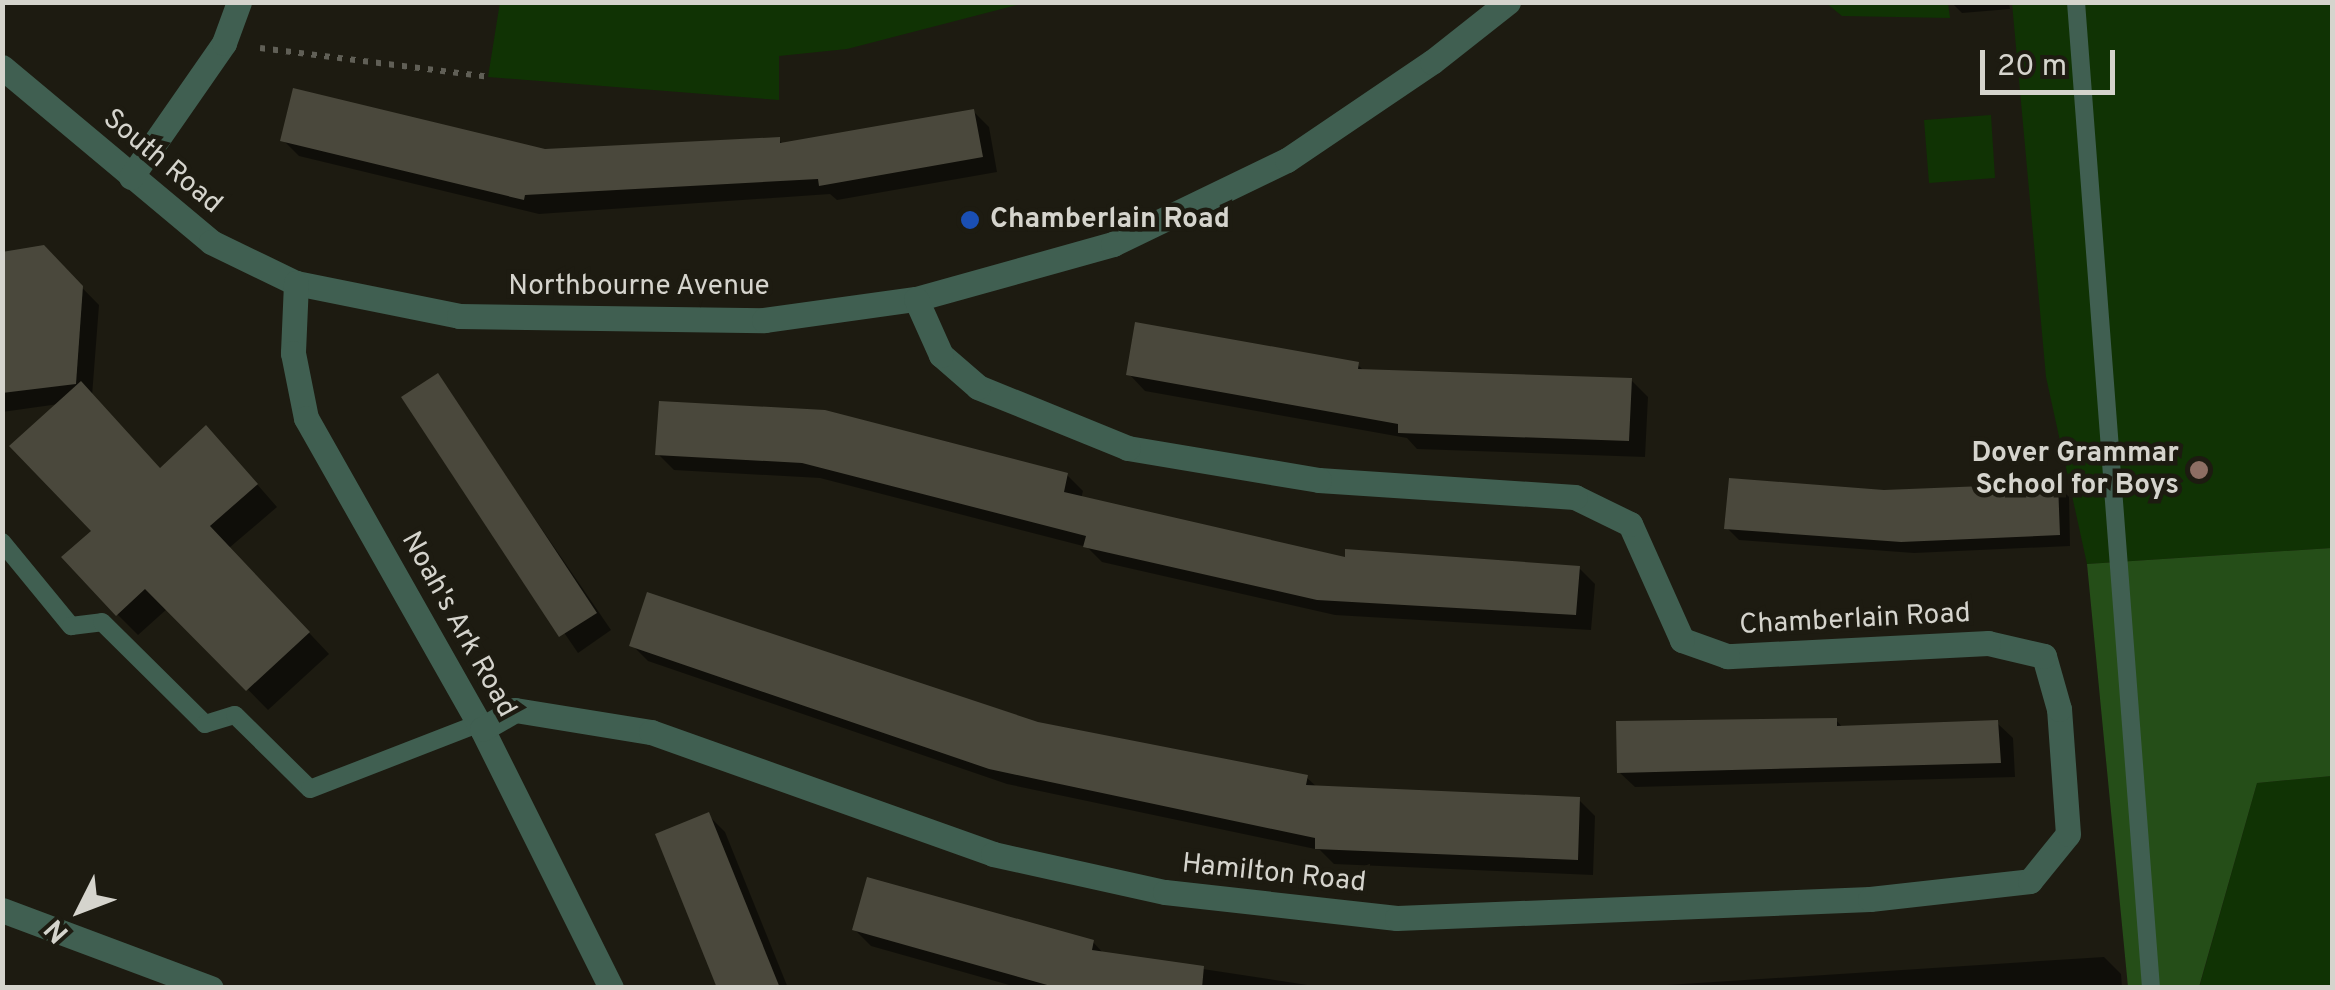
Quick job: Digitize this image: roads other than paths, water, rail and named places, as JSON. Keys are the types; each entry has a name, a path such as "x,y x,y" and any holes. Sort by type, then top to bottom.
{"street":[{"path":"131,177 224,43 239,2"},
{"name":"Northbourne Avenue","path":"296,283 459,316 642,323 764,320 916,300 1113,244 1286,160 1432,62 1508,2"},
{"name":"South Road","path":"2,67 211,242 296,283"},
{"name":"Noah's Ark Road","path":"296,283 293,353 306,418 480,727 611,988"},
{"name":"Chamberlain Road","path":"916,300 941,355 978,387 1128,448 1319,480 1575,497 1630,524 1682,640 1727,656 1988,643 2044,656 2059,709 2068,834"},
{"name":"Hamilton Road","path":"480,727 515,710 651,732 993,854 1165,892 1397,918 1870,899 2030,881 2068,834"},
{"path":"2,910 211,988"}],"lane":[{"path":"2076,2 2151,988"},
{"path":"2,542 71,626 102,622 205,724 235,715 310,789 480,727"}],"place":[{"name":"Chamberlain Road","path":"970,220"},
{"name":"Dover Grammar School for Boys","path":"2199,470"}]}
